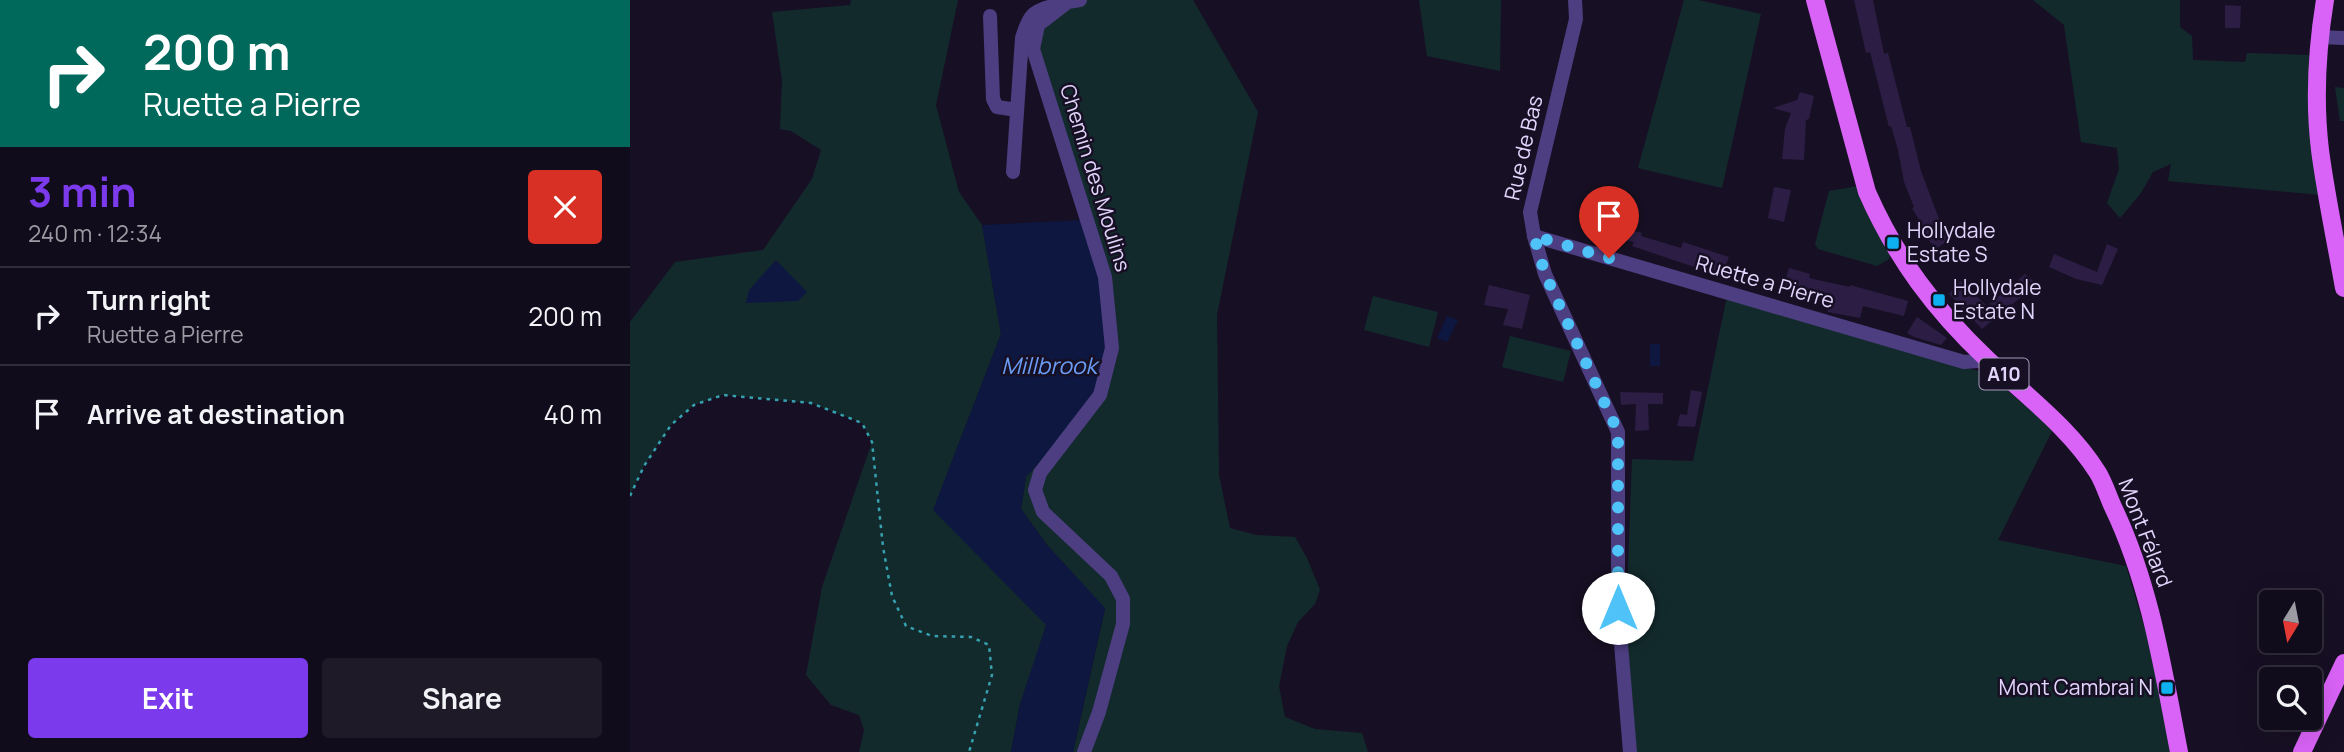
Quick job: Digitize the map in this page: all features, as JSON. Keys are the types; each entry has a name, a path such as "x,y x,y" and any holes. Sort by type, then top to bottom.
{"main road":[{"name":"Mont Félard","path":"1815,0 1865,184 1878,215 1900,254 1934,305 1984,357 2065,430 2098,473 2138,567 2160,653 2179,752"},
{"path":"2325,0 2316,83 2320,148 2344,288"},
{"path":"2302,752 2344,663"}],"street":[{"name":"Rue de Bas","path":"1575,0 1576,19 1530,212 1545,274 1618,432 1618,608 1630,752"},
{"path":"1013,172 1022,38 1028,17 1037,10 1074,1"},
{"name":"Chemin des Moulins","path":"1074,1 1038,25 1033,49 1105,277 1112,348 1100,395 1040,473 1035,490 1043,512 1111,576 1123,599 1122,624 1099,712 1084,752"},
{"path":"990,16 993,99 997,107 1017,110"},
{"path":"2319,37 2344,38"},
{"name":"Ruette a Pierre","path":"1534,236 1964,362 1978,361 1984,357"}],"path":[{"path":"630,496 671,425 694,405 723,395 811,403 862,423 872,442 883,547 892,596 906,626 932,636 971,637 989,645 992,675 969,752"}],"green space":[{"path":"851,0 958,0 936,105 959,192 982,225 1001,334 934,508 1047,625 1020,704 1011,752 859,752 864,730 859,715 831,705 806,675 822,587 872,442 862,423 811,403 723,395 694,405 671,425 644,466 630,496 630,322 675,262 763,250 812,179 821,150 791,131 780,129 782,80 772,12 850,5"},
{"path":"1080,0 1193,0 1258,112 1217,315 1219,475 1230,528 1256,535 1295,537 1320,590 1315,604 1298,622 1287,646 1279,686 1285,717 1315,729 1362,733 1368,752 1073,752 1105,609 1047,545 1021,509 1026,477 1100,395 1105,277 1033,49 1038,25"},
{"path":"1419,0 1501,0 1500,71 1427,56"},
{"path":"1684,0 1698,0 1761,14 1722,188 1638,168"},
{"path":"2033,0 2180,0 2180,27 2192,36 2193,60 2245,62 2247,53 2311,55 2320,195 2168,181 2171,164 2153,172 2141,193 2120,218 2107,203 2119,169 2117,148 2081,142 2064,25"},
{"path":"2335,87 2344,88 2344,121 2340,121"},
{"path":"1858,186 1890,254 1889,259 1877,266 1818,249 1815,244 1829,191"},
{"path":"1373,296 1438,312 1429,347 1364,330"},
{"path":"1727,296 1988,374 2053,429 1998,540 2126,566 2152,653 2170,752 1636,752 1626,622 1632,459 1693,461"},
{"path":"1510,336 1571,351 1563,382 1502,367"}],"water":[{"name":"Millbrook","path":"1084,220 1106,285 1112,348 1100,395 1026,477 1021,509 1047,545 1105,608 1073,752 1011,752 1020,704 1046,625 933,510 1001,334 982,225"},
{"path":"776,260 807,292 798,301 746,303 749,290"},
{"path":"1447,316 1458,320 1447,342 1437,338"},
{"path":"1650,344 1660,344 1660,366 1650,366"}],"building":[{"path":"1854,0 1873,0 1884,54 1888,53 1907,127 1910,127 1921,171 1939,219 1937,221 1951,238 1936,249 1916,225 1921,223 1912,208 1914,207 1904,182 1898,150 1891,126 1889,127 1870,52 1866,53"},
{"path":"2225,5 2241,6 2240,28 2225,28"},
{"path":"1800,92 1814,96 1809,119 1806,120 1804,160 1782,159 1785,129 1791,113 1773,108 1797,100"},
{"path":"1774,187 1791,190 1784,222 1768,218"},
{"path":"1628,229 1642,233 1641,236 1681,248 1683,242 1729,257 1723,273 1710,269 1709,272 1632,246 1634,242 1625,240"},
{"path":"2107,244 2118,249 2102,285 2076,279 2049,267 2054,254 2097,272"},
{"path":"1789,268 1810,274 1809,278 1850,285 1908,301 1904,316 1863,306 1860,318 1828,312 1826,301 1783,287"},
{"path":"2025,274 2037,284 1982,329 1949,294 1960,281 1987,306"},
{"path":"1489,285 1530,295 1522,329 1503,325 1508,309 1484,305"},
{"path":"1917,317 1947,338 1941,345 1907,333"},
{"path":"1691,390 1702,392 1695,427 1677,426 1680,414 1687,415"},
{"path":"1620,392 1663,393 1663,404 1648,404 1649,430 1635,431 1636,404 1621,405"}],"place":[{"name":"Hollydale Estate S","path":"1893,243"},
{"name":"Hollydale Estate N","path":"1939,300"},
{"name":"Mont Cambrai N","path":"2167,688"}],"route":[{"path":"1609,258 1534,236 1545,274 1618,432 1618,608"}]}
